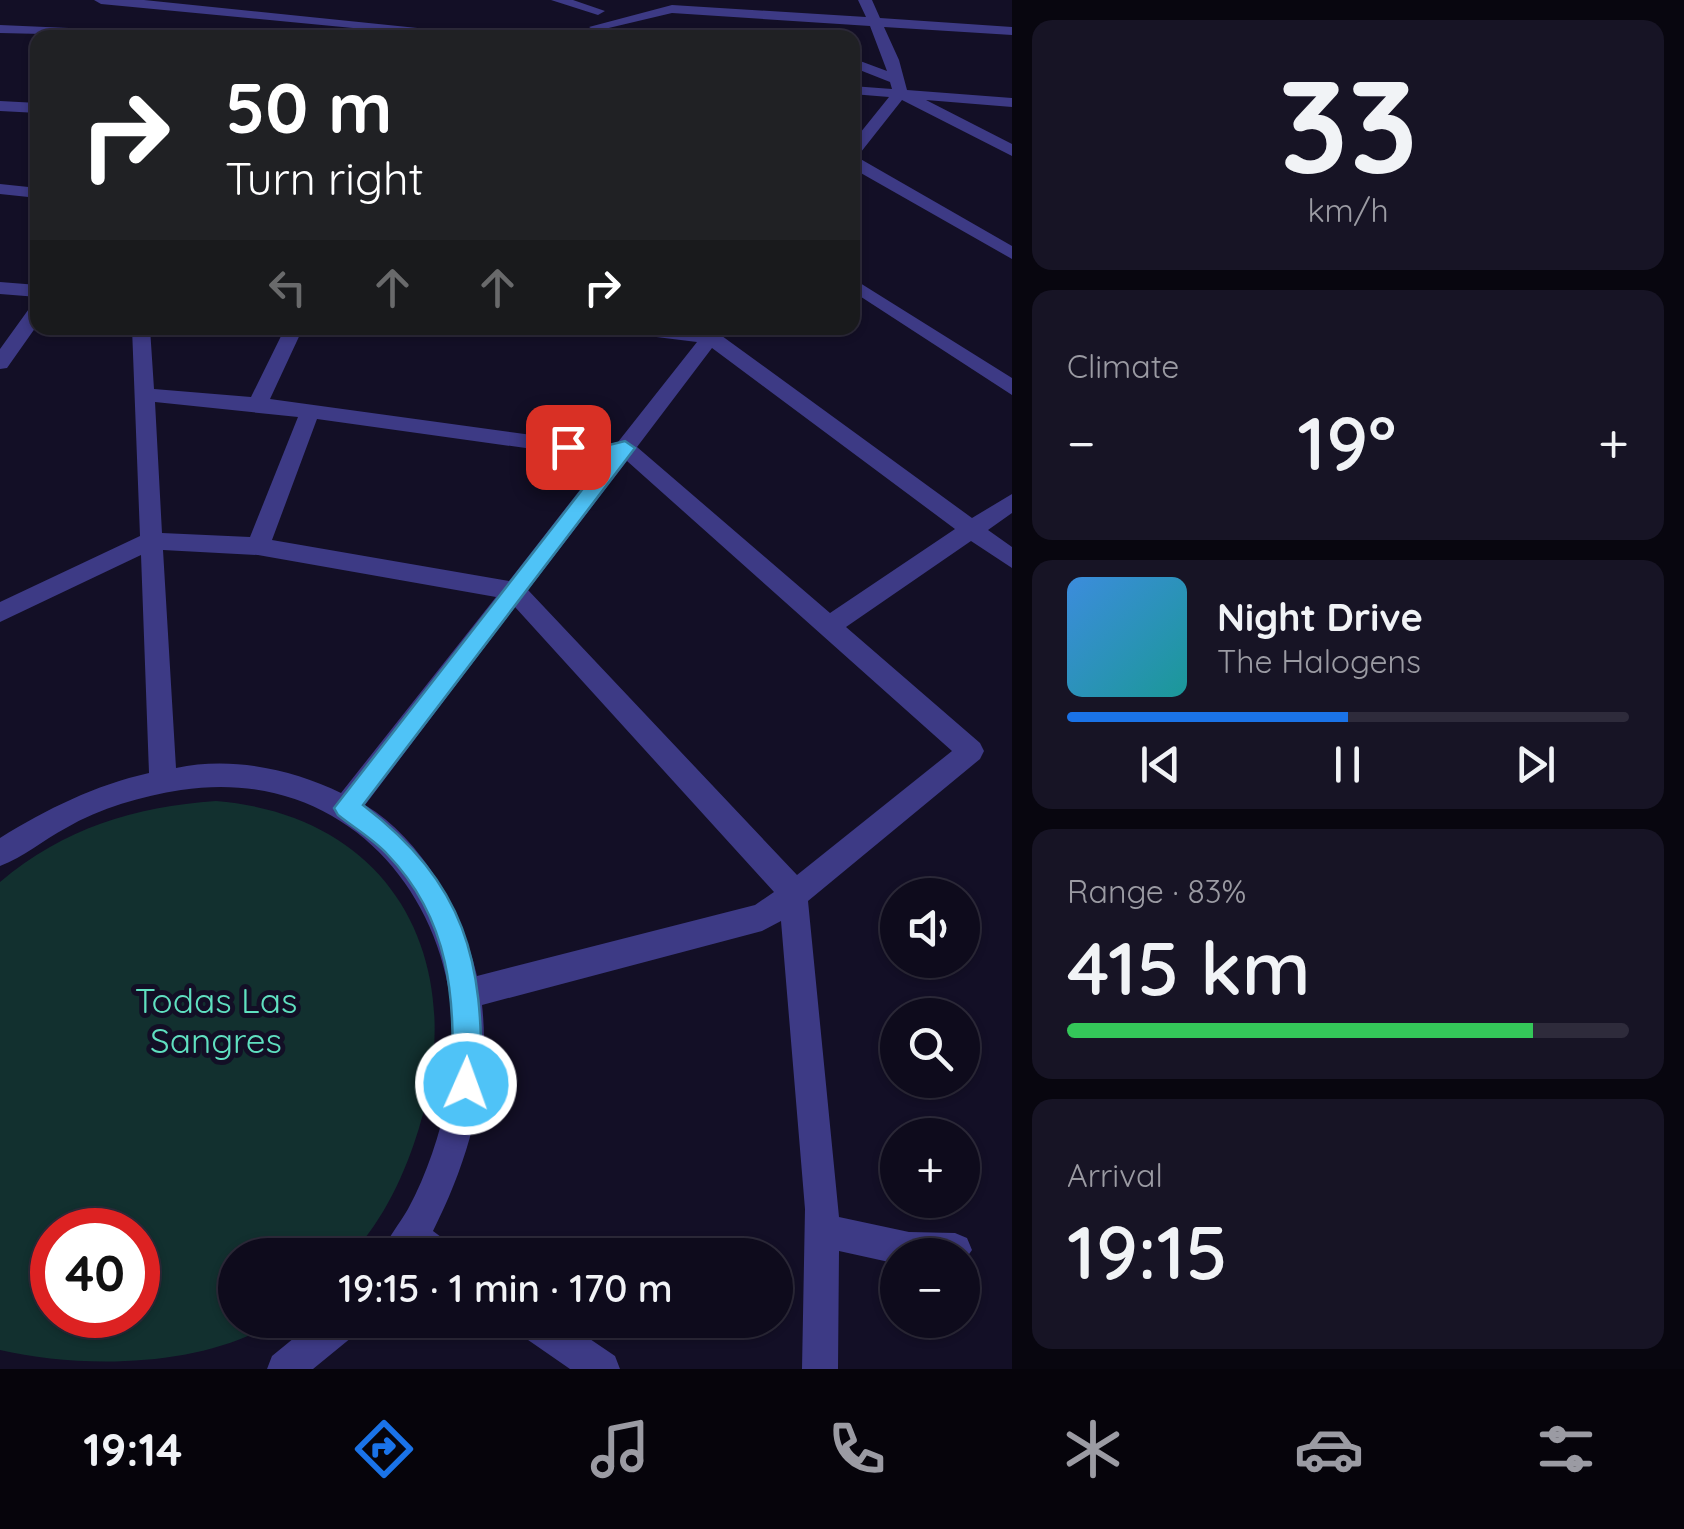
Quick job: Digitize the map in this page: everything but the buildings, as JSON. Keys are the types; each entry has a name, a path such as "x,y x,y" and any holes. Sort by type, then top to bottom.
{"street":[{"path":"102,0 419,30"},
{"path":"558,0 596,19 672,8 1012,30"},
{"path":"860,145 897,85 892,60 865,0"},
{"path":"326,30 331,22"},
{"path":"0,29 30,31"},
{"path":"860,66 1012,151"},
{"path":"860,89 897,85 1012,103"},
{"path":"0,106 30,108"},
{"path":"860,163 1012,254"},
{"path":"0,189 30,192"},
{"path":"0,288 30,290"},
{"path":"860,288 1012,388"},
{"path":"0,363 30,321"},
{"path":"142,335 162,780"},
{"path":"257,404 291,335"},
{"path":"347,808 712,335"},
{"path":"718,335 1012,559"},
{"path":"146,395 257,404 605,452 625,448"},
{"path":"258,546 309,414"},
{"path":"465,994 762,917 832,868 971,751 625,448"},
{"path":"828,628 1012,502"},
{"path":"0,614 150,541 258,546 515,590 793,892 822,1230 820,1369"},
{"path":"0,853 34,828 88,801 199,774 253,776 304,788 347,808 395,845 431,891 456,948 469,1012 466,1084 448,1161 420,1238"},
{"path":"822,1230 880,1243"},
{"path":"285,1369 322,1338"},
{"path":"557,1338 602,1369"}],"green space":[{"name":"Todas Las Sangres","path":"216,801 278,813 330,835 372,868 404,908 424,956 434,1009 432,1067 419,1128 400,1179 365,1238 218,1238 218,1338 242,1338 179,1356 104,1362 0,1350 0,882 49,847 75,834 157,809"}],"route":[{"path":"466,1084 469,1012 456,948 431,891 395,845 347,808 625,448 605,452 568,447"}]}
